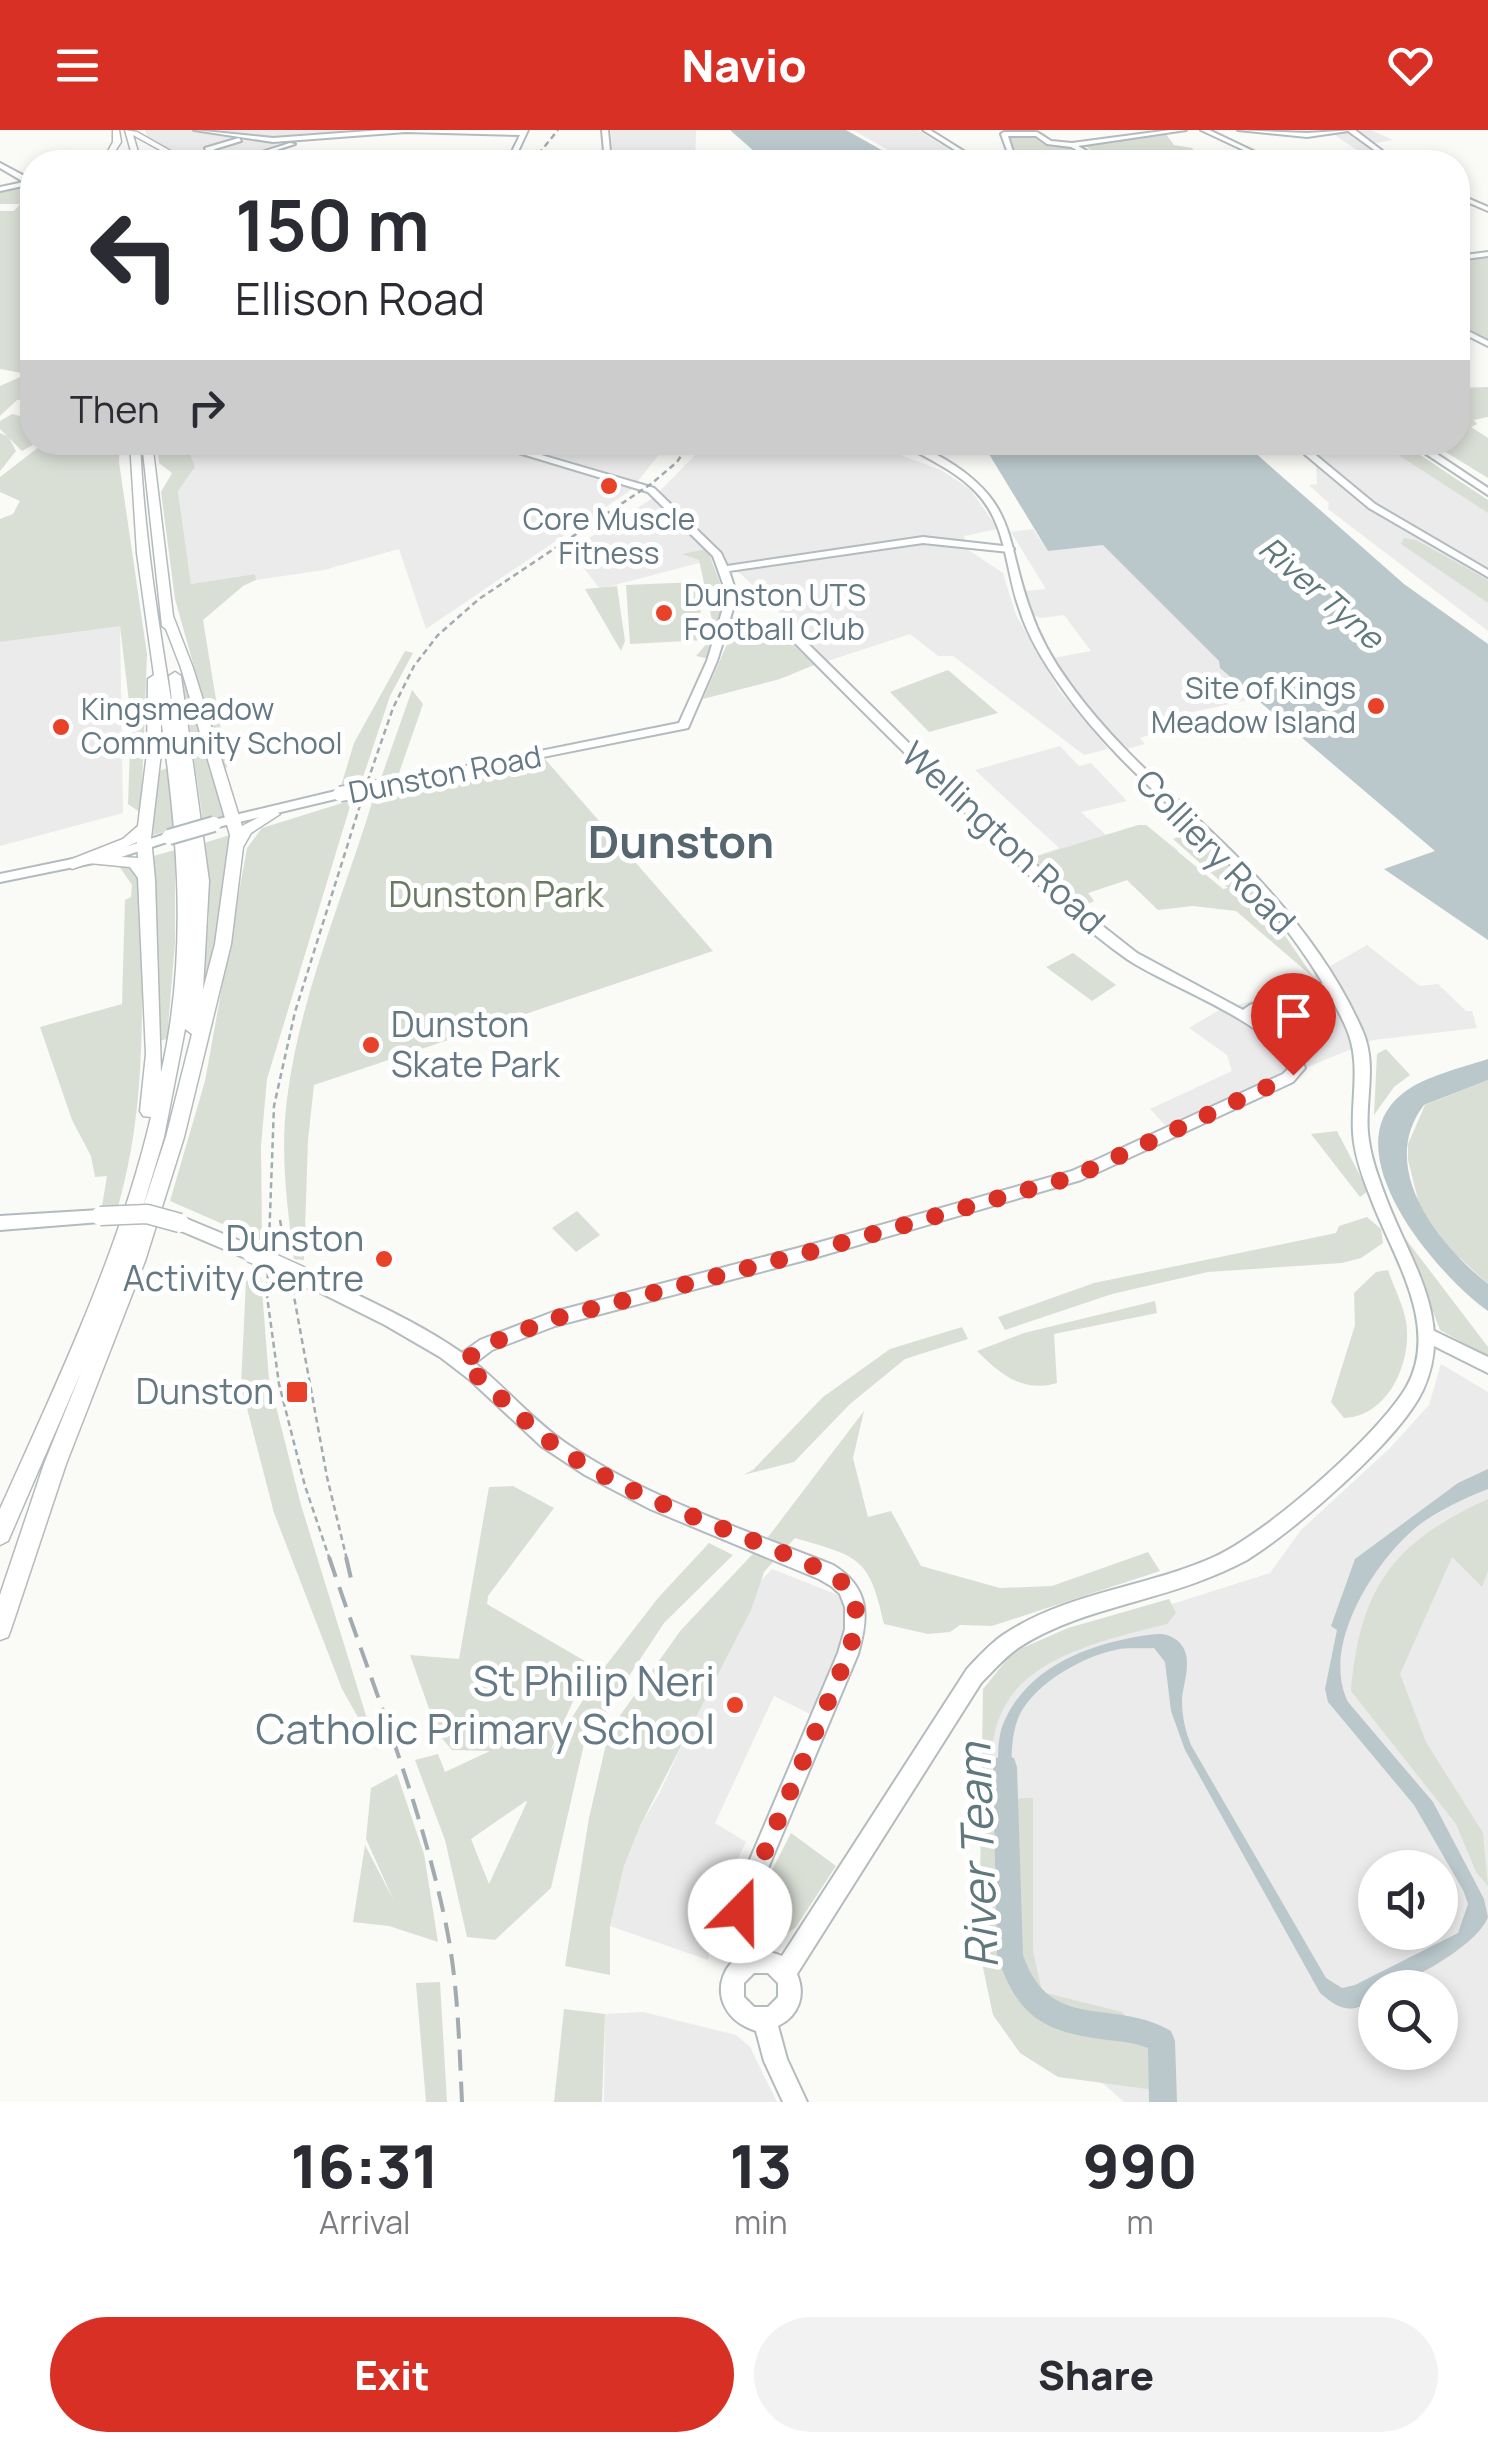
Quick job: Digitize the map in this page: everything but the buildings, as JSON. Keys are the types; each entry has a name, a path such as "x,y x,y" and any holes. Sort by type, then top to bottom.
{"highway":[{"path":"126,131 147,150"},
{"path":"126,131 163,150"},
{"path":"137,455 202,881 200,966 176,1137"},
{"path":"0,1534 135,1200 155,1135 174,1048 187,920 181,812 148,455"},
{"path":"0,1594 136,1261 176,1137 223,944 237,846 188,668 160,615"},
{"path":"135,1200 152,1094 145,840 154,753 160,615"},
{"path":"231,816 239,811 265,813"},
{"path":"237,846 246,830 265,813"},
{"path":"72,864 128,842 145,840"},
{"path":"90,860 134,862 148,880"},
{"path":"0,1629 51,1476"}],"street":[{"path":"197,130 286,140 380,132 524,132 518,150"},
{"path":"267,150 286,140 294,130"},
{"path":"926,130 961,150"},
{"path":"936,130 965,150"},
{"path":"1010,150 1004,134 1036,134 1052,144 1072,145 1183,130"},
{"path":"1204,130 1247,150"},
{"path":"1241,130 1307,135 1349,130 1377,150"},
{"path":"273,150 300,142 380,132"},
{"path":"498,134 517,138 518,150"},
{"path":"208,149 232,136"},
{"path":"324,136 340,136"},
{"path":"208,149 249,140 266,144 262,150"},
{"path":"1072,145 1081,150"},
{"path":"1471,256 1488,254"},
{"path":"540,455 652,490 718,555 732,595 725,622"},
{"name":"Colliery Road","path":"927,455 955,470 980,492 1002,523 1029,621 1049,660 1087,715 1143,777 1257,886 1301,941 1330,986 1362,1049 1365,1088 1360,1126 1365,1158 1422,1306 1428,1336"},
{"path":"1310,455 1372,506 1488,574"},
{"path":"1432,455 1488,492"},
{"path":"1445,455 1488,483"},
{"path":"725,569 918,540 1009,549"},
{"name":"Dunston Road","path":"145,840 170,840 215,828 231,816 265,813 340,794 684,726 725,622"},
{"name":"Wellington Road","path":"462,1363 486,1345 553,1319 817,1250 1076,1176 1288,1078 1299,1064 1292,1050 1244,1017 1152,969 1104,932 1020,859 794,636 725,622"},
{"path":"0,878 118,854 145,840"},
{"path":"1244,1017 1255,1009 1330,986"},
{"path":"0,1223 146,1214 180,1223 251,1253 394,1322 462,1363 535,1430 581,1462 651,1500 832,1575 853,1594 857,1616 848,1654 740,1911 738,1938 745,1964"},
{"path":"784,1974 766,1959 745,1964 736,1976 735,2000 744,2015 765,2022 779,2015 787,2000 784,1974 815,1932 946,1714 1008,1643 1044,1623 1224,1563 1265,1539 1398,1412 1419,1380 1428,1336 1488,1365"},
{"path":"765,2022 794,2102"}],"shaded area":[{"path":"145,130 380,130 296,137 265,150 169,150 148,138"},
{"path":"611,130 696,130 695,150 612,150"},
{"path":"853,130 918,130 949,150 888,150"},
{"path":"1371,130 1393,140 1369,144 1376,150 1357,150 1332,133"},
{"path":"190,455 659,455 631,490 426,629 399,549 324,570 256,580 254,574 191,584 178,490 195,467"},
{"path":"695,455 900,455 941,470 970,489 998,529 964,536 967,549 1003,573 1016,615 1059,690 1108,749 1084,755 953,656 938,656 910,634 828,661 741,574 710,560 600,589 570,550 653,498"},
{"path":"1304,455 1403,455 1488,511 1488,631 1328,509 1329,503 1309,485 1317,484 1316,466"},
{"path":"1033,529 1048,551 1103,544 1219,661 1221,668 1257,698 1147,722 1155,733 1140,738 1145,744 1120,751 1053,658 1091,651 1064,615 1040,618 1029,608 1025,591 1046,589 1011,532"},
{"name":"Kingsmeadow Community School","path":"120,625 123,813 0,846 0,642"},
{"path":"1060,746 1079,766 1091,763 1127,801 1081,812 1106,835 1146,825 1178,850 1158,910 1127,880 1088,893 1094,901 1082,907 1025,860 1059,848 975,770"},
{"path":"1367,945 1420,986 1438,984 1466,1011 1472,1011 1477,1028 1373,1040 1166,1126 1150,1109 1232,1071 1227,1055 1189,1028 1219,1010 1287,991"},
{"path":"1441,1364 1488,1392 1488,2102 1124,2102 1072,2056 1017,1997 986,1726 1059,1640 1270,1573 1301,1530 1390,1448 1429,1405"},
{"name":"St Philip Neri Catholic Primary School","path":"772,1569 838,1595 849,1614 845,1640 814,1716 774,1696 715,1823 746,1842 723,1889 708,1960 610,1926 624,1866 640,1826 659,1794 757,1585"},
{"path":"643,2012 736,2035 750,2047 777,2102 604,2102 605,2014"}],"green space":[{"path":"1166,134 1174,145 1193,150 1091,150 1084,145"},
{"path":"1010,136 1032,136 1053,147 1072,150 1013,150"},
{"path":"20,187 20,204 0,204 0,191"},
{"path":"20,204 20,373 0,369 0,211 14,211"},
{"path":"1488,255 1488,341 1470,331 1470,259"},
{"path":"20,377 20,400 0,416 0,386"},
{"path":"1488,387 1488,417 1474,420 1477,424 1471,427 1488,438 1488,478 1451,455 1470,455 1470,388"},
{"path":"12,414 20,416 20,449 9,438 16,451 0,471 0,433 7,436 0,429 0,421"},
{"path":"28,455 119,455 147,654 141,813 128,804 131,719 120,626 0,642 0,519 13,514 20,501 0,492 0,477"},
{"path":"158,455 190,455 195,467 178,491 191,584 255,574 256,580 243,586 203,620 227,767 223,770 175,599 161,492 172,473 159,463"},
{"path":"1399,455 1420,455 1488,500 1488,513"},
{"path":"1404,538 1416,540 1488,580 1488,603 1401,544"},
{"path":"707,549 725,596 710,659 696,656 715,634 699,560 682,554"},
{"name":"Dunston UTS Football Club","path":"697,582 704,640 630,644 626,585"},
{"path":"617,586 625,641 621,651 585,589"},
{"path":"764,631 784,636 814,665 780,679 703,699 728,642"},
{"path":"405,651 413,653 390,696 361,783 341,786 354,743"},
{"path":"948,670 998,713 929,732 890,692"},
{"path":"186,675 226,816 203,822 182,676"},
{"path":"412,690 423,704 398,776 381,778"},
{"name":"Dunston Park","path":"544,758 713,951 314,1085 304,1260 294,1259 284,1159 293,1060 312,983 374,796 434,788 433,784"},
{"path":"167,768 173,830 153,835 157,772"},
{"path":"352,800 267,1079 261,1146 262,1241 170,1201 205,1081 247,848 262,828"},
{"path":"1146,825 1223,889 1228,888 1173,839 1196,830 1262,902 1314,978 1236,911 1193,906 1158,910 1127,880 1088,893 1094,901 1082,907 1025,860"},
{"path":"230,835 230,857 208,988 202,990 209,916 204,843"},
{"path":"175,850 175,943 167,1039 159,1041 153,856"},
{"path":"119,866 136,868 143,894 139,1089 118,1207 102,1206 107,1176 95,1177 91,1156 72,1120 40,1027 122,1004 125,900 131,897 132,885"},
{"path":"1073,953 1116,985 1092,1001 1046,967"},
{"path":"1386,1049 1410,1075 1394,1087 1374,1115 1377,1054"},
{"path":"1488,1080 1488,1284 1451,1250 1421,1212 1408,1160 1408,1144 1425,1105"},
{"path":"1337,1131 1368,1191 1360,1197 1311,1134"},
{"path":"577,1211 600,1235 576,1252 552,1228"},
{"path":"1367,1217 1381,1229 1383,1243 1361,1258 1342,1263 1208,1272 1112,1294 1005,1330 998,1317 1094,1283 1336,1233 1339,1226"},
{"path":"1405,1238 1488,1347 1488,1357 1440,1330"},
{"path":"1388,1270 1406,1324 1404,1360 1382,1400 1359,1416 1344,1418 1331,1402 1355,1325 1354,1293 1376,1272"},
{"path":"261,1277 269,1379 301,1505 377,1751 342,1689 274,1513 241,1385 246,1281"},
{"path":"1155,1301 1157,1313 1054,1334 1057,1383 1034,1386 1013,1380 977,1351 1024,1333"},
{"path":"962,1327 968,1339 905,1359 850,1404 794,1462 743,1475 753,1470 823,1397 890,1349"},
{"path":"864,1411 853,1458 868,1517 891,1511 921,1566 1000,1588 1052,1586 1148,1552 1160,1571 992,1626 960,1625 950,1632 928,1634 884,1624 873,1585 858,1563 834,1550 795,1538 764,1572 751,1610 640,1826 624,1866 610,1926 610,1975 565,1966 589,1818 609,1731 681,1630 765,1541"},
{"path":"513,1486 554,1508 488,1596 487,1604 590,1664 549,1754 600,1673 658,1598 709,1543 733,1555 664,1623 584,1744 551,1888 495,1940 467,1937 445,1840 415,1760 438,1754 445,1772 490,1751 452,1750 438,1734 410,1655 459,1659 489,1487","holes":["527,1802 489,1884 471,1839"]},
{"path":"1488,1499 1488,1571 1482,1587 1452,1557 1400,1674 1426,1742 1483,1833 1488,1886 1476,1872 1456,1824 1351,1691 1363,1624 1387,1572 1428,1533"},
{"path":"1169,1599 1176,1613 1167,1624 1095,1644 1035,1673 1013,1694 998,1721 992,1756 995,1799 1033,1798 1033,1951 1042,1992 1122,2012 1155,2049 1177,2093 1058,2077 1020,2053 993,2015 979,1949 983,1689 1013,1652 1068,1628"},
{"path":"397,1774 424,1854 438,1942 389,1926 353,1922 365,1845 394,1901 366,1839 371,1788"},
{"path":"791,1833 836,1866 796,1927 777,1941 756,1937 751,1911"},
{"path":"440,1982 447,2102 426,2102 416,1983"},
{"path":"564,2009 605,2014 602,2102 554,2102"}],"water":[{"path":"730,130 846,130 882,150 753,150"},
{"name":"River Tyne","path":"990,455 1258,455 1404,584 1488,644 1488,940 1384,869 1435,851 1220,668 1219,661 1103,545 1048,551"},
{"path":"1488,1059 1488,1080 1424,1105 1411,1129 1407,1154 1410,1179 1434,1227 1488,1284 1488,1311 1444,1271 1420,1242 1385,1179 1378,1147 1383,1118 1402,1094 1432,1077"},
{"path":"1488,1469 1488,1489 1419,1525 1385,1560 1356,1606 1341,1656 1341,1680 1348,1702 1433,1802 1484,1899 1488,1917 1458,1950 1458,1933 1468,1904 1458,1881 1458,1850 1440,1850 1414,1805 1328,1702 1325,1689 1337,1630 1331,1626 1355,1559 1458,1483"},
{"path":"1160,1634 1178,1641 1186,1654 1182,1706 1191,1745 1326,1978 1342,1988 1358,1983 1358,2007 1340,2007 1320,1993 1185,1750 1171,1711 1165,1662 1154,1648 1102,1653 1061,1673 1037,1692 1016,1723 1011,1791 999,1791 1001,1730 1028,1687 1061,1662 1100,1646"},
{"path":"1424,1950 1458,1950 1426,1970 1385,1970"}],"waterway":[{"name":"River Team","path":"1005,1767 1010,1955 1016,1974 1033,2000 1056,2016 1136,2030 1161,2041 1163,2102"}],"railway":[{"path":"542,150 558,130"},
{"path":"330,1560 305,1486 279,1384 267,1296 274,1106 295,1012 367,783 393,708 414,666 438,635 479,599 651,484 682,455"},
{"path":"280,1220 327,1477 347,1560"},
{"path":"329,1557 434,1874 453,1965 462,2102"},
{"path":"346,1557 353,1587"}],"place":[{"name":"Core Muscle Fitness","path":"609,486"},
{"name":"Dunston UTS Football Club","path":"664,613"},
{"name":"Site of Kings Meadow Island","path":"1376,706"},
{"name":"Kingsmeadow Community School","path":"61,727"},
{"name":"Dunston Skate Park","path":"371,1045"},
{"name":"Dunston Activity Centre","path":"384,1259"},
{"name":"Dunston","path":"297,1392"},
{"name":"St Philip Neri Catholic Primary School","path":"735,1705"}],"district":[{"name":"Dunston","path":"681,842"}],"route":[{"path":"740,1911 848,1654 857,1616 853,1594 832,1575 651,1500 560,1450 462,1363 486,1345 553,1319 817,1250 1076,1176 1293,1075"}]}
